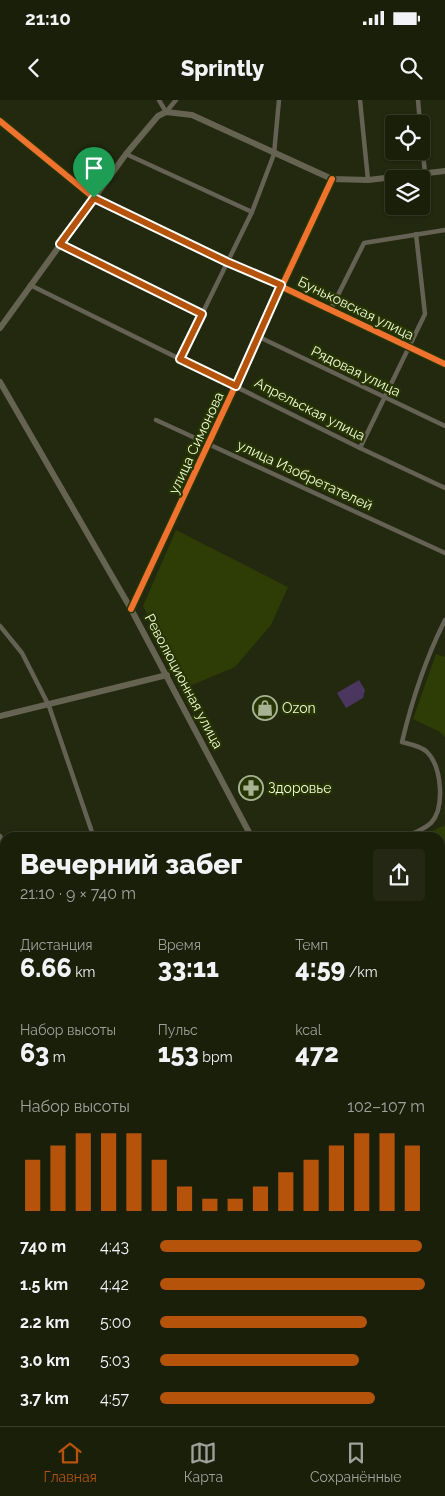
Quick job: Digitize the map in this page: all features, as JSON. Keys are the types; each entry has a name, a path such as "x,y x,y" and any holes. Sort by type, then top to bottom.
{"main road":[{"path":"0,328 126,154 158,116 166,112 192,115 332,179 368,180 385,178"},
{"path":"430,172 445,171"},
{"name":"Революционная улица","path":"0,382 131,608 249,832"},
{"path":"0,716 49,706 167,675"}],"street":[{"path":"159,100 166,112 176,100"},
{"path":"180,359 252,212 274,154 279,100"},
{"path":"360,100 368,180"},
{"path":"418,100 419,115"},
{"name":"Буньковская улица","path":"0,121 94,198 445,364"},
{"path":"126,154 252,212"},
{"name":"улица Симонова","path":"131,608 210,443 257,336 332,179"},
{"path":"331,309 364,243 445,230"},
{"path":"360,448 410,349 425,314 416,234"},
{"path":"60,244 202,314"},
{"name":"Апрельская улица","path":"30,285 445,488"},
{"name":"Рядовая улица","path":"257,336 445,426"},
{"name":"улица Изобретателей","path":"156,420 210,443 445,553"},
{"path":"414,832 432,822 443,795 442,776 427,751 402,742 408,718 432,649 445,620"},
{"path":"0,626 22,653 49,706 92,832"}],"shaded area":[{"path":"176,530 288,587 271,625 235,667 185,688 143,606"},
{"path":"436,654 445,657 445,737 440,732 413,719"},
{"path":"359,680 365,690 363,698 346,708 337,693"},
{"path":"445,825 445,832 430,832"}],"cycle path":[{"path":"0,121 94,198 445,364"},
{"path":"131,609 332,179"}],"place":[{"name":"Ozon","path":"265,708"},
{"name":"Здоровье","path":"251,788"}],"route":[{"path":"94,198 227,262 281,285 236,386 180,359 202,314 60,244 94,198"}]}
